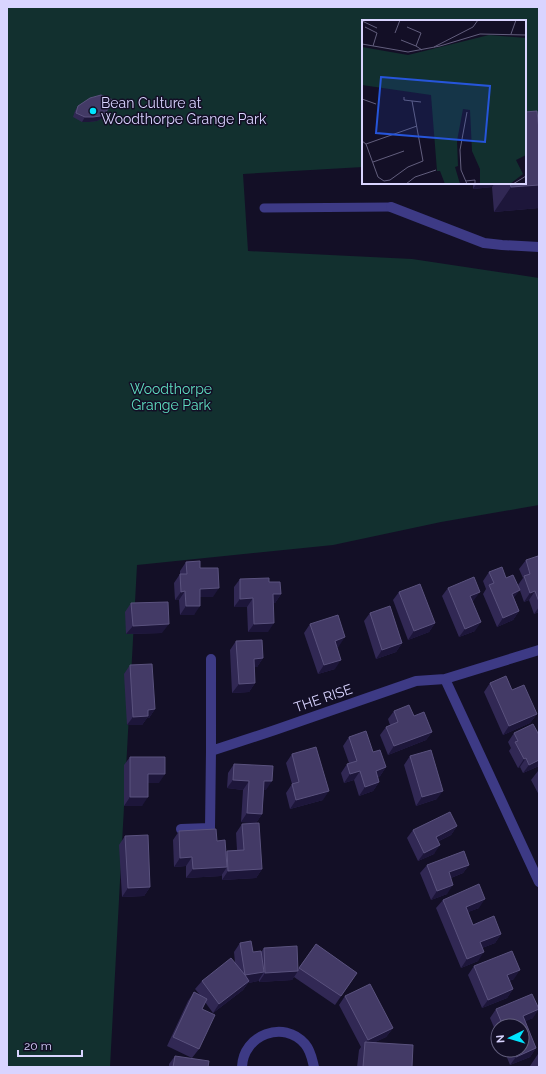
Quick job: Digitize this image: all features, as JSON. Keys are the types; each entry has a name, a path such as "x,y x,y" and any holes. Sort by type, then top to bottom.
{"street":[{"path":"391,207 484,243 539,247"},
{"name":"THE RISE","path":"211,750 275,730 416,681 445,679 539,650"},
{"path":"181,829 210,828 210,659"},
{"path":"445,679 539,882"},
{"path":"242,1067 245,1053 252,1042 262,1035 274,1032 283,1032 295,1036 305,1044 311,1054 314,1067"}],"lane":[{"path":"264,208 391,207"}],"green space":[{"name":"Woodthorpe Grange Park","path":"7,7 539,7 539,129 526,130 526,20 362,20 362,167 243,174 248,251 412,259 539,278 539,505 441,522 333,545 137,565 110,1067 7,1067"}],"building":[{"path":"101,95 113,100 104,114 100,116 85,117 76,113 78,106 90,98"},
{"path":"537,111 539,130 539,185 511,187 510,184 526,184 526,112"},
{"path":"538,556 539,602 535,591 530,593 524,576 530,574 526,560"},
{"path":"200,561 200,568 218,568 219,588 200,589 200,606 186,606 185,591 181,592 180,574 187,574 186,562"},
{"path":"502,567 506,578 513,575 520,590 512,594 519,611 503,618 489,585 494,583 489,572"},
{"path":"474,577 480,592 470,596 481,622 465,629 448,588"},
{"path":"269,578 269,582 280,582 281,594 273,594 274,623 254,624 253,598 240,599 240,579"},
{"path":"420,584 435,623 414,631 399,592"},
{"path":"168,602 169,624 133,626 131,603"},
{"path":"390,606 402,643 382,650 370,613"},
{"path":"338,615 345,637 335,641 341,660 324,665 310,624"},
{"path":"262,640 263,658 254,659 255,683 239,684 236,641"},
{"path":"152,664 155,709 148,710 148,716 133,717 130,665"},
{"path":"506,676 512,690 524,685 537,714 509,726 490,683"},
{"path":"409,705 414,716 424,712 432,732 394,746 386,727 398,722 394,711"},
{"path":"533,724 539,735 539,760 529,765 515,742 518,741 514,733"},
{"path":"366,731 373,752 380,750 386,767 376,771 379,782 365,787 360,771 350,774 347,764 357,761 349,737"},
{"path":"316,747 329,791 296,800 292,784 299,782 292,754"},
{"path":"431,750 443,791 422,797 410,756"},
{"path":"130,757 165,757 165,774 148,774 148,797 130,797"},
{"path":"234,764 273,766 272,781 264,781 262,814 247,813 249,781 233,780"},
{"path":"450,812 457,826 436,837 440,845 424,853 413,830"},
{"path":"259,823 262,869 228,871 227,851 244,850 242,824"},
{"path":"216,829 217,841 225,840 227,867 193,869 192,857 180,858 179,831"},
{"path":"148,835 150,887 128,888 125,836"},
{"path":"464,851 469,865 449,872 453,885 437,891 427,865"},
{"path":"479,884 485,899 466,907 473,925 494,916 501,934 480,942 484,952 467,959 443,900"},
{"path":"251,941 253,952 261,951 264,972 245,975 240,943"},
{"path":"316,944 357,973 341,996 299,968"},
{"path":"297,946 298,971 265,973 264,948"},
{"path":"512,951 520,970 507,975 513,989 488,1000 474,966"},
{"path":"231,958 249,981 219,1004 202,981"},
{"path":"370,984 393,1028 368,1040 345,996"},
{"path":"194,992 207,999 202,1009 215,1015 199,1049 173,1037"},
{"path":"532,994 539,1009 523,1016 524,1018 500,1018 496,1009"},
{"path":"530,1033 536,1048 530,1051"},
{"path":"365,1042 413,1045 412,1067 363,1067"},
{"path":"175,1056 209,1061 208,1067 173,1067"}],"place":[{"name":"Bean Culture at Woodthorpe Grange Park","path":"93,111"}]}
